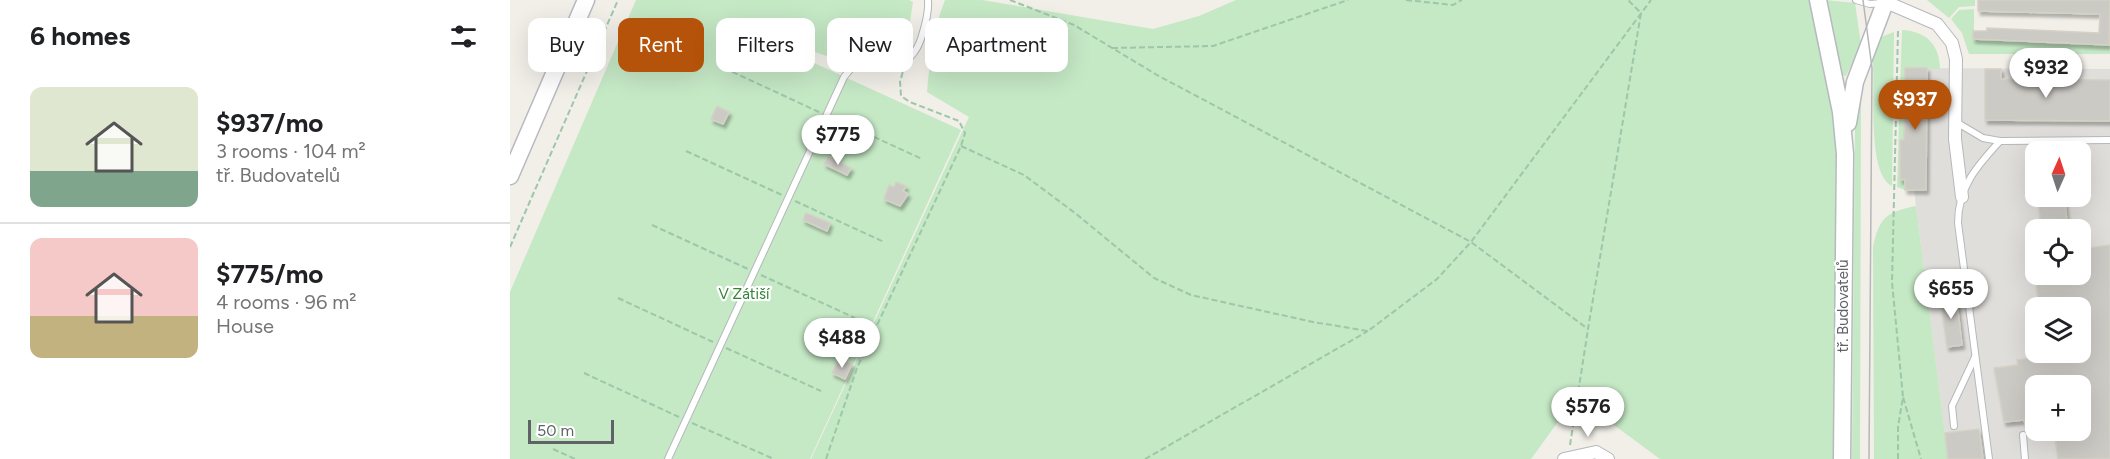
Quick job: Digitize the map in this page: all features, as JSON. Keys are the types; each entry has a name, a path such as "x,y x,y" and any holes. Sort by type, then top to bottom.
{"street":[{"path":"510,176 586,0"},
{"name":"tř. Budovatelů","path":"1818,0 1839,97 1845,154 1842,459"},
{"path":"1886,1 1931,21 1942,28 1949,37 1956,60 1955,122 1962,197"},
{"name":"tř. Budovatelů","path":"1845,154 1856,82 1886,1"},
{"path":"1566,458 1596,452 1608,459"}],"lane":[{"path":"913,55 919,49 928,0"},
{"path":"1856,0 1870,4 1886,1"},
{"path":"668,459 848,72"},
{"path":"1955,122 1983,138 2001,141 2110,140"},
{"path":"1989,459 1959,223 1962,197 1971,174 2001,141"},
{"path":"1954,426 1952,406 1976,356"},
{"path":"2023,435 2025,459"}],"path":[{"path":"510,248 618,0"},
{"path":"1010,0 1074,25 1157,75 1471,242 1588,329"},
{"path":"1112,48 1213,46 1348,0"},
{"path":"1406,0 1453,4 1462,0"},
{"path":"1628,0 1641,14"},
{"path":"1145,459 1368,331 1437,279 1471,242 1651,0"},
{"path":"1566,458 1641,14"},
{"path":"1898,31 1892,282 1903,397 1921,459"},
{"path":"826,459 857,368 962,146 965,133 958,121 910,102 901,96 900,82 903,72"},
{"path":"962,146 1024,175 1075,213 1154,278 1191,296 1313,322 1368,331"},
{"path":"1898,459 1898,427 1903,397"},
{"path":"553,449 575,459"}],"shaded area":[{"path":"1905,68 2110,69 2110,459 1948,459 1914,190 1900,180 1900,140 1904,139"}],"green space":[{"name":"V Zátiší","path":"636,0 909,0 913,2 911,18 827,18 827,56 815,52 815,18 716,18 716,72 815,72 815,63 827,69 827,72 834,72 961,130 810,459 510,459 510,292 618,42 618,72 704,72 704,18 628,18"},
{"path":"945,0 982,0 1153,29 1199,16 1236,0 1811,0 1832,111 1836,154 1834,459 1660,459 1576,397 1531,459 811,459 969,117 927,92 929,72 1068,72 1068,18 939,18"},
{"path":"1825,0 1855,3 1861,45 1846,76 1841,75"},
{"path":"1927,0 1975,0 1975,6 1959,7 1949,18"},
{"path":"1974,9 1974,39 2109,45 2110,54 1969,54 1962,33 1951,19 1959,10"},
{"path":"1902,30 1918,33 1930,41 1937,53 1940,69 1905,68 1901,180 1905,179 1905,190 1897,187"},
{"path":"1894,32 1892,186 1884,177 1878,163 1875,145 1872,52 1881,37"},
{"path":"1861,86 1860,459 1852,459 1855,126"},
{"path":"1916,206 1948,459 1874,459 1873,247 1878,229 1886,218 1898,211"}],"building":[{"path":"1978,0 2110,0 2109,45 1973,39 1973,31 1987,31 1987,28 2099,33 2100,14 1978,11"},
{"path":"1905,68 1927,68 1926,190 1905,190 1905,179 1900,180 1900,140 1904,140"},
{"path":"1985,69 2001,69 2001,79 2110,80 2110,121 1985,120"},
{"path":"717,106 729,112 723,124 711,119"},
{"path":"828,157 851,168 847,175 824,164"},
{"path":"896,182 906,186 903,191 908,194 900,206 884,199 889,185 894,187"},
{"path":"2039,207 2065,207 2067,219 2040,219"},
{"path":"806,213 830,223 827,231 803,220"},
{"path":"2110,245 2110,459 2058,459 2056,441 2091,441 2091,375 2025,375 2025,424 2024,420 2004,422 1994,368 2018,365 2017,360 2025,359 2025,363 2091,363 2091,297 2038,297 2036,285 2091,285 2091,248"},
{"path":"1956,294 1962,345 1947,347 1940,296"},
{"path":"839,359 852,364 845,379 832,373"},
{"path":"1979,429 1983,459 1948,459 1945,433"}],"tram line":[{"path":"1863,0 1872,68 1869,459"}]}
